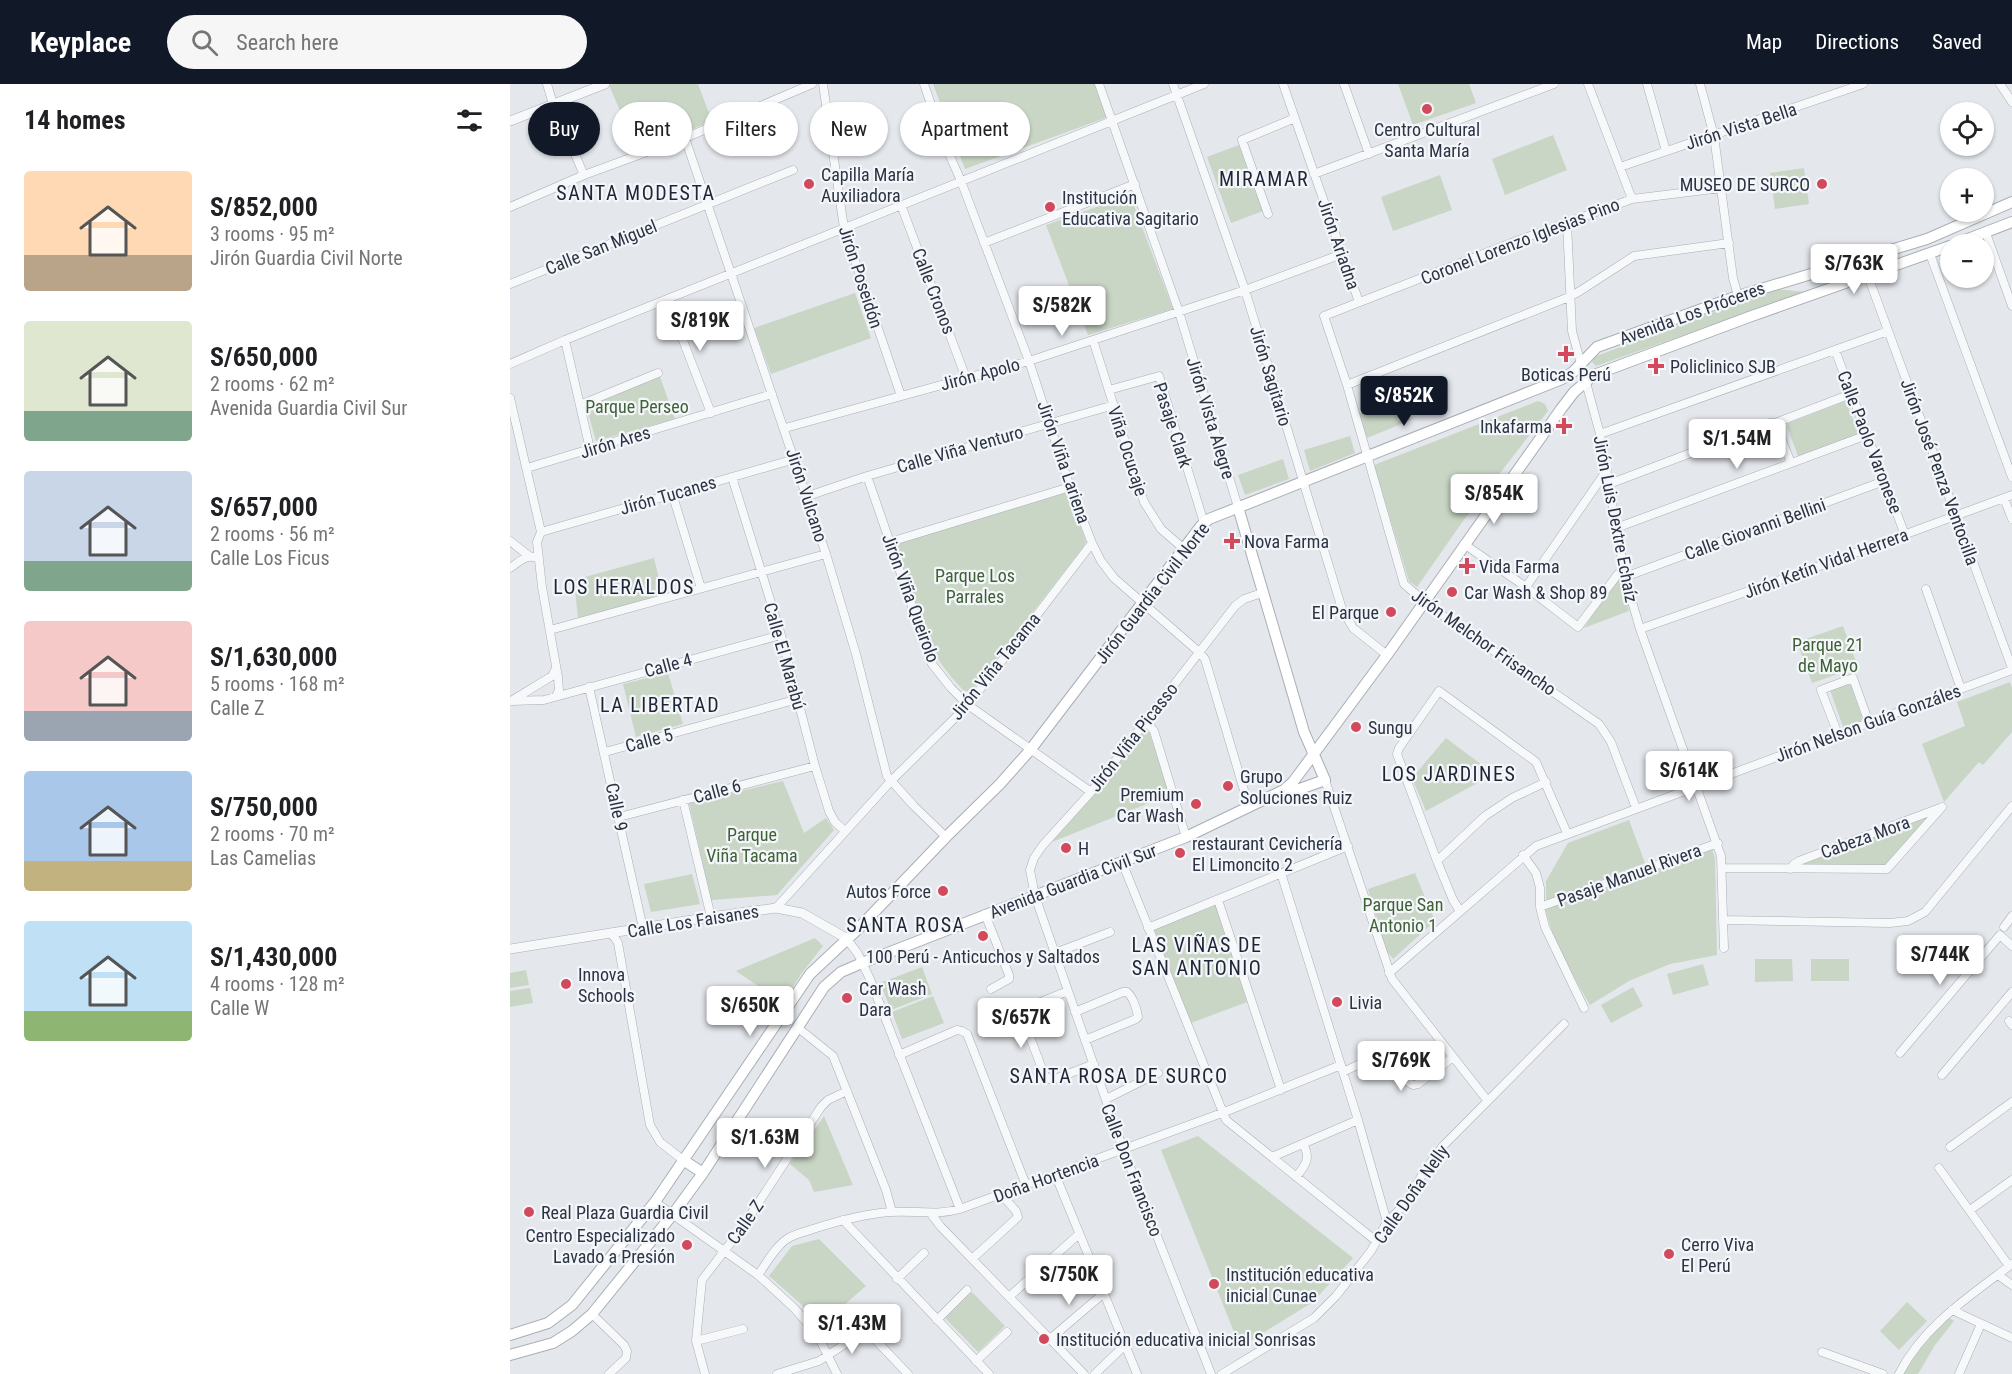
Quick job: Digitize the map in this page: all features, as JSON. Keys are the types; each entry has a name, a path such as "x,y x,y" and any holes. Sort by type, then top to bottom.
{"main road":[{"name":"Avenida Los Próceres","path":"1581,364 1597,347 1738,296 1927,239 2012,202"},
{"path":"1986,233 2012,222"},
{"name":"Avenida Los Próceres","path":"1586,381 1594,375 1730,324 1940,250"},
{"name":"Jirón Guardia Civil Norte","path":"683,1160 810,974 858,929 1000,784 1031,749 1204,523 1238,507 1562,379 1581,364"},
{"name":"Avenida Guardia Civil Sur","path":"510,1355 553,1343 592,1314 703,1173 828,982 842,972 862,963 1186,837 1249,807 1293,782 1387,655 1561,409 1586,381"},
{"name":"Jirón Vista Alegre","path":"1238,507 1262,593 1313,756"},
{"path":"1313,756 1325,780"},
{"name":"Avenida Guardia Civil Sur","path":"1249,807 1325,780"},
{"path":"733,1086 751,1098"},
{"path":"510,1335 548,1323 572,1305 655,1202 683,1160 703,1173"}],"street":[{"path":"547,84 552,102"},
{"path":"558,102 605,84"},
{"path":"692,135 812,84"},
{"name":"Jirón Poseidón","path":"823,84 843,228 901,396"},
{"name":"Jirón Viña Lariena","path":"924,84 943,140 961,181 1029,361 1070,488 1092,543 1101,561 1114,578 1199,652 1209,669 1249,807"},
{"name":"Jirón Vista Alegre","path":"1099,84 1179,312 1238,507"},
{"name":"Jirón Sagitario","path":"1173,84 1245,290 1342,609 1347,620 1362,637 1387,655"},
{"path":"510,364 1204,84"},
{"name":"Jirón Ariadna","path":"1283,84 1359,303"},
{"path":"1344,84 1369,154"},
{"path":"1528,84 1531,93"},
{"path":"1314,174 1554,84"},
{"path":"1588,84 1632,199"},
{"path":"1647,84 1666,151"},
{"path":"1700,84 1714,136 1733,278 1738,296"},
{"name":"Jirón Vista Bella","path":"1620,167 1863,84"},
{"path":"2000,84 2012,102"},
{"path":"510,122 528,114"},
{"path":"1268,214 1242,140 1295,118"},
{"path":"575,156 584,176"},
{"path":"510,207 637,156"},
{"name":"Jirón Vulcano","path":"691,156 808,496 856,654 885,770 891,781 946,837"},
{"name":"Calle San Miguel","path":"510,284 793,170"},
{"path":"984,243 1135,184"},
{"name":"Coronel Lorenzo Iglesias Pino","path":"1324,316 1632,199 1721,188"},
{"name":"Calle Cronos","path":"901,205 966,378"},
{"name":"Jirón Luis Dextre Echaíz","path":"1567,223 1572,331 1600,434 1624,574 1640,629 1718,843 1723,868 1724,948"},
{"path":"1986,233 2009,290 2012,306"},
{"path":"1347,385 1569,297 1634,256 1729,243"},
{"name":"Jirón Apolo","path":"785,428 1029,361 1245,290 1342,254"},
{"path":"1930,254 2012,477"},
{"name":"Jirón José Penza Ventocilla","path":"1868,276 2012,669"},
{"path":"667,299 711,413"},
{"name":"Jirón Melchor Frisancho","path":"1324,316 1347,385 1403,581 1424,602 1599,724 1611,742 1636,808"},
{"path":"1600,434 1888,330"},
{"path":"565,340 590,449"},
{"name":"Viña Ocucaje","path":"1093,340 1149,512 1161,529 1184,549"},
{"name":"Calle Paolo Varonese","path":"1834,350 1905,535"},
{"path":"580,405 658,373"},
{"name":"Pasaje Clark","path":"1109,390 1159,375 1204,523"},
{"name":"Jirón Ares","path":"527,468 772,394"},
{"path":"1609,484 1851,394"},
{"path":"510,398 541,532 537,542 559,686 556,696"},
{"name":"Calle Viña Venturo","path":"808,496 867,476 1114,405"},
{"path":"1775,423 1791,463"},
{"path":"1616,528 1867,435"},
{"name":"Jirón Tucanes","path":"541,532 795,459"},
{"path":"1526,587 1607,470"},
{"name":"Jirón Viña Queirolo","path":"867,476 932,664 968,705 1091,792"},
{"name":"Calle El Marabú","path":"732,477 781,635 829,811 835,822 845,831"},
{"name":"Calle Giovanni Bellini","path":"1624,574 1884,482"},
{"path":"890,542 1070,488"},
{"path":"672,493 701,588"},
{"path":"2008,497 2012,519"},
{"name":"Jirón Ketín Vidal Herrera","path":"1640,629 2008,497"},
{"path":"510,541 529,556 539,559"},
{"name":"Jirón Viña Tacama","path":"891,781 968,705 1092,543"},
{"path":"1464,544 1577,626 1580,626 1618,574 1624,574"},
{"path":"550,630 826,554"},
{"path":"510,568 529,556"},
{"path":"1926,589 1961,689"},
{"name":"Jirón Viña Picasso","path":"1035,896 1030,870 1034,858 1043,845 1091,792 1239,602 1262,593"},
{"name":"Calle 4","path":"511,701 535,702 781,635"},
{"path":"511,701 552,676 556,672 556,666"},
{"name":"Jirón Nelson Guía Gonzáles","path":"1389,973 1536,846 2012,669"},
{"path":"1838,734 1821,690 1853,678 1869,723"},
{"name":"Calle 9","path":"589,687 643,928"},
{"path":"1460,911 1437,861 1397,754 1439,691 1536,762 1567,833"},
{"name":"Calle 5","path":"604,752 798,699"},
{"path":"1146,721 1154,731 1186,837"},
{"name":"Calle 6","path":"619,817 815,765"},
{"path":"1325,780 1389,973 1488,1100"},
{"name":"Calle Los Faisanes","path":"776,908 891,781"},
{"path":"1437,861 1485,816 1512,798 1546,782"},
{"path":"682,800 711,917"},
{"path":"1723,920 1908,921 1925,912 2012,806"},
{"name":"Cabeza Mora","path":"1942,807 1887,869 1790,869 1799,861 1942,807"},
{"name":"Pasaje Manuel Rivera","path":"1540,907 1718,843"},
{"path":"1148,928 1348,846"},
{"path":"1523,855 1536,873 1540,888 1540,907 1551,943 1584,1008"},
{"path":"1122,862 1226,1120 1377,1241"},
{"path":"1723,868 1790,869"},
{"path":"1281,873 1358,1120 1387,1222"},
{"name":"Calle Don Francisco","path":"1035,896 1123,1149 1211,1374"},
{"path":"1218,900 1281,1090"},
{"name":"Calle Los Faisanes","path":"510,950 776,908 802,913 846,938"},
{"path":"985,915 1009,975 1006,983 991,989"},
{"path":"2004,927 2012,916"},
{"path":"1055,953 1110,932"},
{"path":"610,933 618,944 650,1125 660,1142 683,1160"},
{"path":"1900,1053 2000,935 2012,946"},
{"path":"846,938 862,963 960,1209"},
{"path":"1068,991 1028,1007 1022,1016 1044,1074 1049,1079 1094,1064"},
{"path":"1075,1012 1127,992 1138,1013 1136,1019 1085,1040"},
{"path":"1942,1075 2012,992"},
{"name":"Calle Doña Nelly","path":"1222,1374 1314,1318 1336,1296 1377,1241 1387,1222 1405,1204 1425,1170 1443,1146 1564,1024"},
{"path":"797,1027 833,1056 886,1190 891,1212"},
{"path":"899,1055 957,1030 967,1034 1026,1185"},
{"name":"Doña Hortencia","path":"758,1275 778,1247 787,1239 843,1220 891,1212 931,1214 960,1209 1281,1090 1364,1062 1377,1051 1382,1050 1413,1085 1418,1084 1453,1057"},
{"path":"1106,1099 1158,1073"},
{"name":"Calle Z","path":"705,1374 696,1341 702,1280 742,1228 821,1107 847,1091"},
{"path":"1950,1147 2012,1102"},
{"path":"1272,1157 1358,1120"},
{"path":"1296,1177 1307,1163 1307,1152 1303,1144"},
{"path":"1899,1374 1908,1356 1924,1336 1952,1310 2011,1265 1939,1168"},
{"path":"1055,1174 1137,1374"},
{"path":"1970,1210 2012,1180"},
{"path":"972,1259 1018,1217 1016,1211 1001,1194"},
{"path":"655,1202 758,1275 794,1308 817,1334 837,1374"},
{"path":"931,1214 1084,1374"},
{"path":"843,1220 989,1374"},
{"path":"1011,1296 1079,1234"},
{"path":"897,1278 924,1253"},
{"path":"1998,1275 2012,1284"},
{"path":"937,1320 968,1290"},
{"path":"1050,1339 1104,1293"},
{"path":"1952,1310 2012,1338"},
{"path":"592,1314 624,1345 627,1351 626,1358 609,1374"},
{"path":"1959,1374 1981,1324"},
{"path":"696,1341 743,1329"},
{"path":"777,1374 819,1361 862,1333 868,1332 908,1374"},
{"path":"976,1361 1006,1332"},
{"path":"1095,1374 1125,1345"},
{"path":"1822,1352 1883,1374"}],"green space":[{"path":"698,84 705,102 704,124 692,129 692,102 616,102 609,85"},
{"path":"933,84 1095,84 1108,117 1030,145 1030,102 940,102"},
{"path":"1398,84 1469,84 1476,103 1413,125"},
{"path":"1553,135 1567,170 1505,195 1492,159"},
{"path":"1239,145 1263,211 1231,223 1207,157"},
{"path":"960,156 1001,156 965,169"},
{"path":"1804,168 1809,204 1775,209 1770,173"},
{"path":"1440,175 1452,210 1393,231 1381,197"},
{"path":"1130,195 1173,309 1088,335 1046,225"},
{"path":"1775,289 1806,292 1596,366 1592,362 1594,357"},
{"path":"855,293 871,338 771,374 754,328"},
{"name":"Parque Perseo","path":"659,374 675,419 596,441 585,402"},
{"path":"1401,396 1411,420 1367,438 1359,413"},
{"path":"1538,401 1545,404 1548,411 1463,521 1417,587 1409,581 1374,465"},
{"path":"1846,401 1859,435 1798,456 1786,424"},
{"path":"1350,436 1355,453 1310,471 1304,450"},
{"path":"1283,459 1289,479 1245,495 1238,475"},
{"name":"Parque Los Parrales","path":"1068,493 1086,542 972,690 965,692 944,668 926,634 898,547 899,543"},
{"path":"654,558 663,595 578,618 574,580"},
{"path":"1620,574 1629,611 1584,628"},
{"name":"Parque 21 de Mayo","path":"1843,626 1858,667 1812,683 1797,642"},
{"path":"668,673 683,724 636,737 623,684"},
{"path":"2010,682 2012,732 1983,765 1979,762 1944,802 1922,744 1965,726 1957,702"},
{"path":"1850,683 1863,720 1843,727 1830,690"},
{"path":"1144,730 1150,733 1169,795 1052,842 1098,789"},
{"path":"1446,738 1494,774 1426,811 1412,778"},
{"name":"Parque Viña Tacama","path":"783,781 804,833 826,818 834,830 777,895 711,900 689,803"},
{"path":"1934,812 1886,866 1795,867 1794,864"},
{"path":"1629,820 1645,863 1546,899 1546,881 1568,843"},
{"path":"1712,848 1715,859 1717,955 1670,964 1629,981 1590,1005 1558,946 1545,907"},
{"name":"Parque San Antonio 1","path":"1415,873 1435,921 1393,959 1386,950 1368,889"},
{"path":"692,874 700,904 651,912 644,884"},
{"path":"1217,905 1247,1002 1191,1023 1154,929"},
{"path":"815,938 823,946 801,974 783,1003 736,971"},
{"path":"1755,959 1792,959 1793,981 1755,982"},
{"path":"1811,959 1849,959 1849,981 1811,981"},
{"path":"1703,964 1709,985 1673,995 1667,974"},
{"path":"922,967 932,994 891,1010 880,983"},
{"path":"526,970 529,985 510,988 510,973"},
{"path":"1633,987 1643,1006 1611,1023 1601,1005"},
{"path":"530,988 533,1003 510,1007 510,991"},
{"path":"933,996 944,1023 902,1039 892,1012"},
{"path":"824,1116 853,1185 814,1192 809,1180 790,1164"},
{"path":"1198,1136 1353,1258 1313,1302 1240,1347 1161,1150"},
{"path":"819,1239 866,1286 820,1326 801,1304 769,1276 792,1246"},
{"path":"972,1292 1005,1326 978,1352 945,1318"},
{"path":"1907,1302 1927,1321 1899,1350 1880,1331"},
{"path":"1946,1316 1954,1321 1935,1345 1918,1374 1899,1374 1908,1356"}],"place":[{"name":"Centro Cultural Santa María","path":"1427,109"},
{"name":"Capilla María Auxiliadora","path":"809,184"},
{"name":"MUSEO DE SURCO","path":"1822,184"},
{"name":"Institución Educativa Sagitario","path":"1050,207"},
{"name":"Boticas Perú","path":"1566,354"},
{"name":"Policlinico SJB","path":"1656,366"},
{"name":"Inkafarma","path":"1564,426"},
{"name":"Nova Farma","path":"1232,541"},
{"name":"Vida Farma","path":"1467,566"},
{"name":"Car Wash & Shop 89","path":"1452,592"},
{"name":"El Parque","path":"1391,612"},
{"name":"Sungu","path":"1356,727"},
{"name":"Grupo Soluciones Ruiz","path":"1228,786"},
{"name":"Premium Car Wash","path":"1196,804"},
{"name":"H","path":"1066,848"},
{"name":"restaurant Cevichería El Limoncito 2","path":"1180,853"},
{"name":"Autos Force","path":"943,891"},
{"name":"100 Perú - Anticuchos y Saltados","path":"983,936"},
{"name":"Innova Schools","path":"566,984"},
{"name":"Car Wash Dara","path":"847,998"},
{"name":"Livia","path":"1337,1002"},
{"name":"Real Plaza Guardia Civil","path":"529,1212"},
{"name":"Centro Especializado Lavado a Presión","path":"687,1245"},
{"name":"Cerro Viva El Perú","path":"1669,1254"},
{"name":"Institución educativa inicial Cunae","path":"1214,1284"},
{"name":"Institución educativa inicial Sonrisas","path":"1044,1339"}],"district":[{"name":"MIRAMAR","path":"1264,179"},
{"name":"SANTA MODESTA","path":"636,193"},
{"name":"LOS HERALDOS","path":"624,587"},
{"name":"LA LIBERTAD","path":"660,705"},
{"name":"LOS JARDINES","path":"1449,774"},
{"name":"SANTA ROSA","path":"906,925"},
{"name":"LAS VIÑAS DE SAN ANTONIO","path":"1197,956"},
{"name":"SANTA ROSA DE SURCO","path":"1119,1076"}]}
